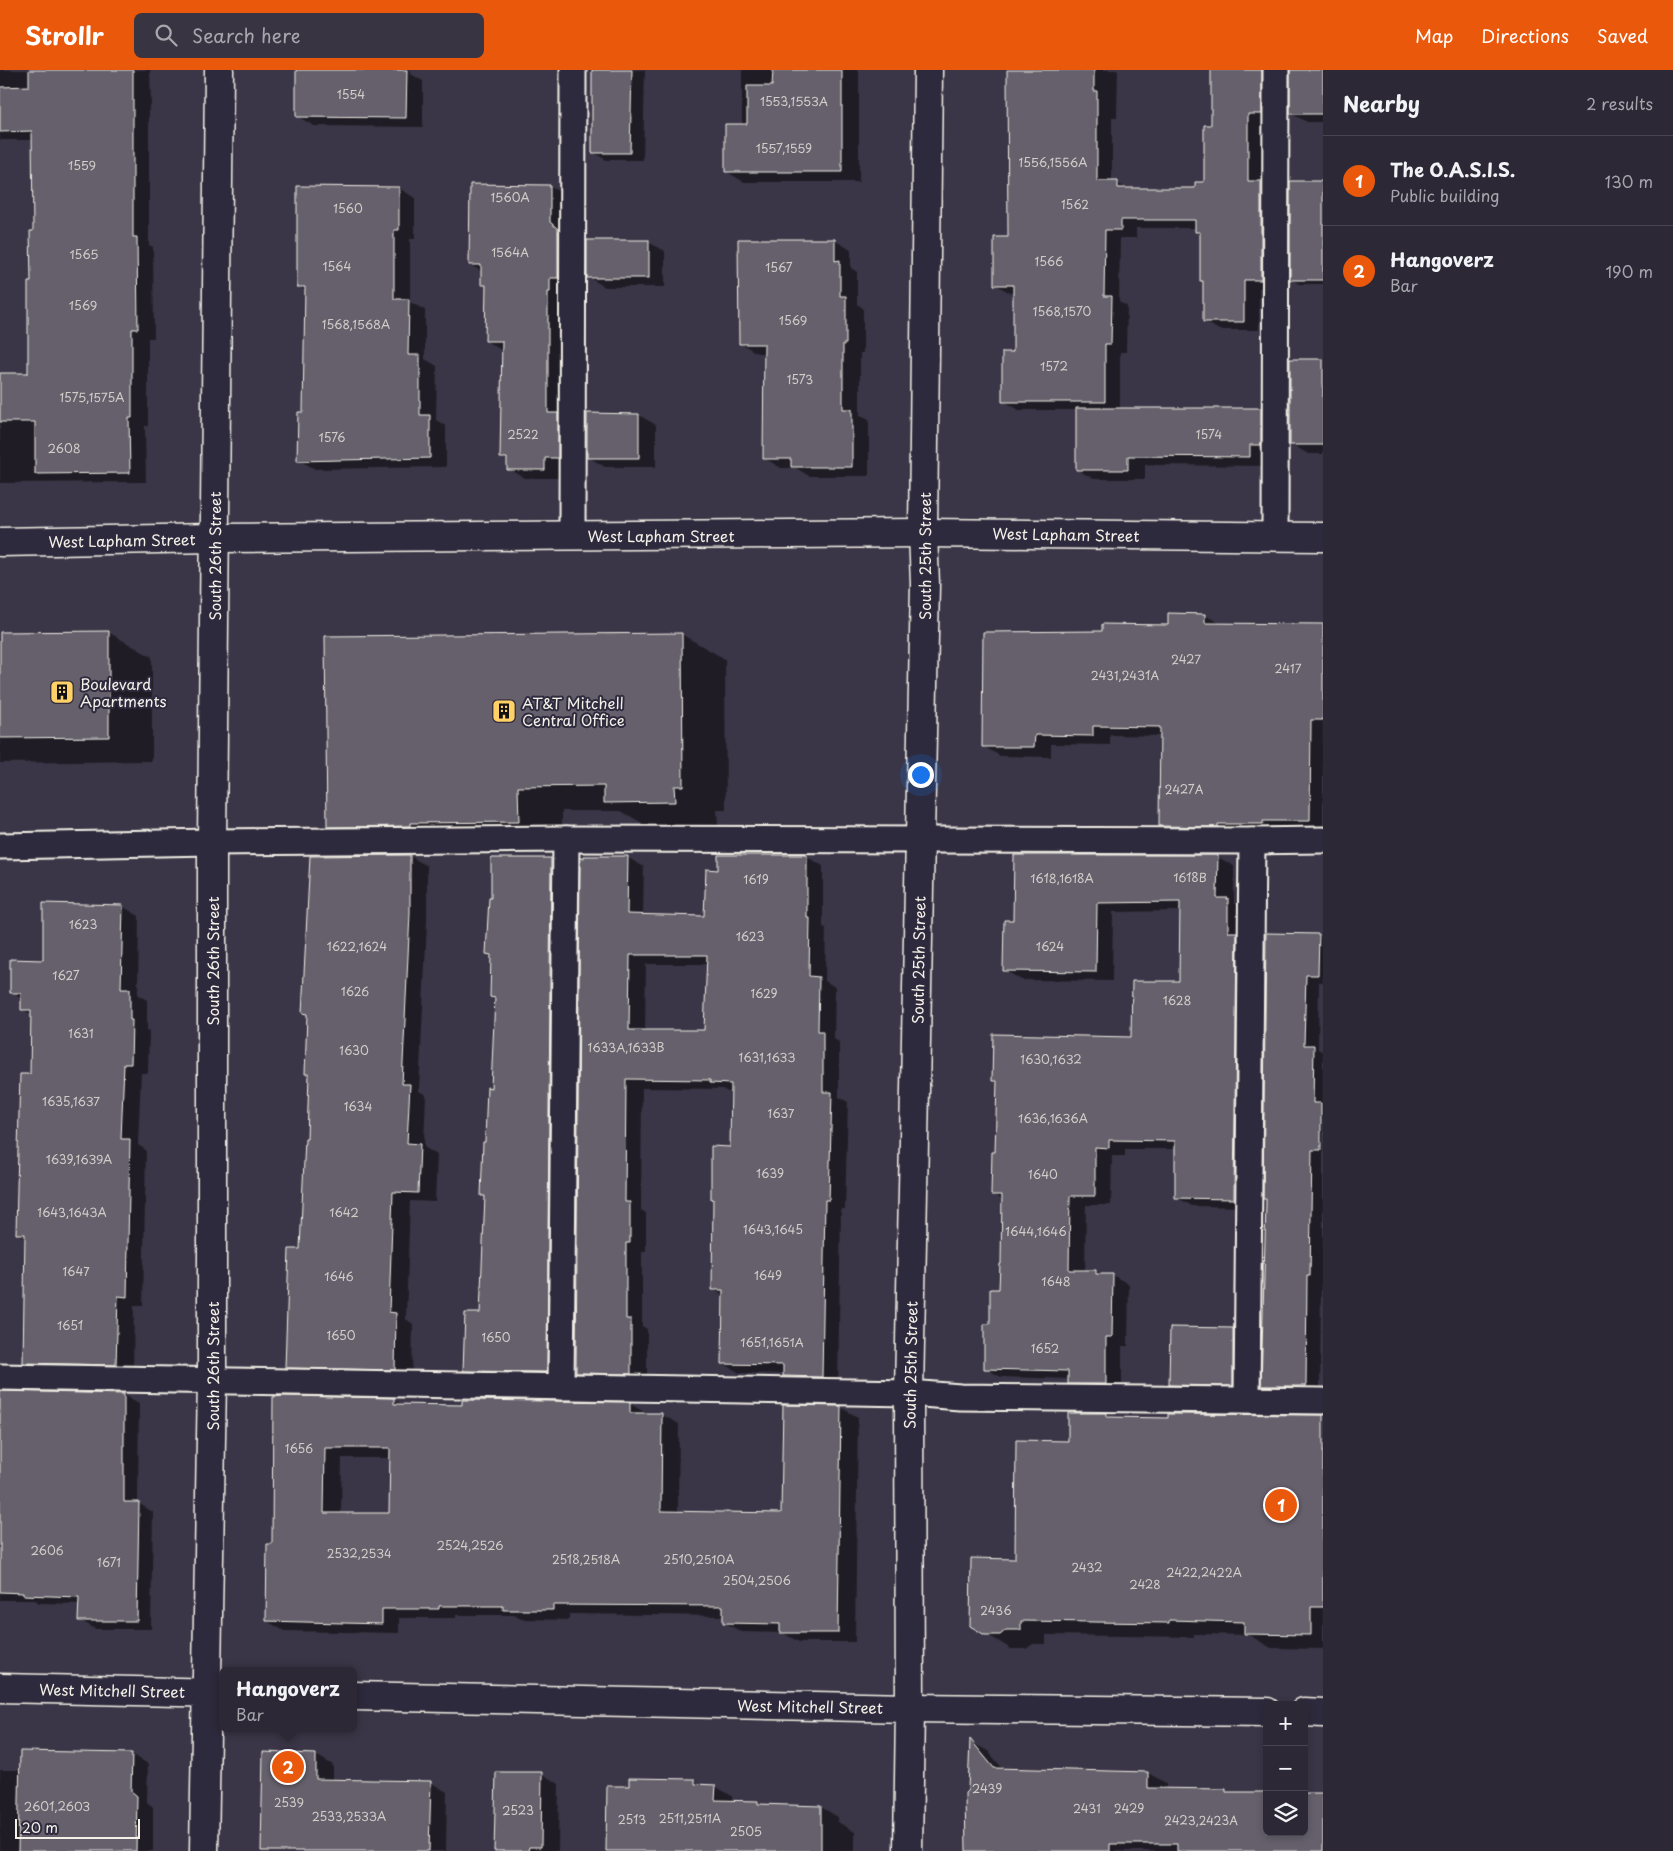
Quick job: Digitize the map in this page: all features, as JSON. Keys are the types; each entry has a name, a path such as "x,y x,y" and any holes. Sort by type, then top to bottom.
{"street":[{"name":"South 26th Street","path":"204,1851 215,1692 212,1379 212,842 219,70"},
{"name":"South 25th Street","path":"908,1851 910,1708 909,1393 925,584 923,533 928,70"},
{"name":"West Lapham Street","path":"0,542 214,538 923,533 1323,536"},
{"name":"West Mitchell Street","path":"0,1688 215,1692"},
{"name":"West Mitchell Street","path":"357,1696 910,1708 1263,1712"},
{"path":"1308,1712 1323,1712"}],"lane":[{"path":"572,535 573,70"},
{"path":"1275,537 1276,70"},
{"path":"561,1387 566,840"},
{"path":"0,846 212,842 566,840 1323,840"},
{"path":"1247,1399 1252,841"},
{"path":"0,1377 212,1379 909,1393 960,1397 1323,1401"}],"building":[{"path":"29,70 133,70 133,237 137,237 138,329 132,329 132,418 129,418 130,473 35,474 35,422 0,422 0,373 28,373 28,282 31,282 30,231 33,231 32,131 0,132 0,87 29,86"},
{"path":"296,70 407,70 406,118 296,117"},
{"path":"592,70 632,70 630,153 592,153"},
{"path":"773,70 842,70 842,172 725,172 725,124 747,124 747,86 772,86"},
{"path":"1007,70 1094,70 1094,91 1097,91 1097,181 1118,181 1118,188 1195,188 1195,182 1204,182 1204,125 1211,125 1211,70 1262,70 1262,114 1248,114 1248,181 1261,181 1261,280 1244,280 1244,322 1203,322 1203,281 1200,281 1200,232 1195,232 1195,220 1121,220 1121,230 1105,230 1104,296 1112,296 1111,344 1105,344 1105,402 1002,402 1002,352 1013,352 1013,285 994,285 994,237 1008,237"},
{"path":"1290,70 1323,70 1323,114 1290,114"},
{"path":"1290,181 1323,181 1323,280 1290,280"},
{"path":"470,184 550,185 550,222 558,229 558,278 550,278 550,292 548,292 548,413 558,413 558,458 545,458 545,470 507,470 507,458 500,458 502,341 485,341 486,285 481,285 481,265 469,265"},
{"path":"297,186 399,187 399,230 394,230 394,299 409,299 408,355 420,355 420,415 430,415 430,458 297,461 298,412 303,412 305,287 297,287"},
{"path":"738,239 835,239 835,261 840,260 840,296 846,296 846,344 843,344 843,409 852,409 852,467 791,467 791,459 763,459 764,344 739,344"},
{"path":"587,240 649,240 649,278 587,278"},
{"path":"1290,359 1323,359 1323,445 1290,445"},
{"path":"1076,408 1261,408 1261,445 1250,445 1250,457 1128,456 1128,470 1076,470"},
{"path":"587,413 639,414 639,458 587,458"},
{"path":"1168,613 1205,614 1205,623 1323,624 1323,720 1311,720 1310,821 1263,821 1263,824 1218,824 1218,827 1159,826 1160,727 1093,726 1093,736 1035,735 1034,747 982,747 983,632 1102,631 1102,624 1168,625"},
{"name":"Boulevard Apartments","path":"109,631 109,737 0,738 0,632"},
{"name":"AT&T Mitchell Central Office","path":"682,633 683,786 674,786 675,802 604,803 604,786 518,787 519,822 410,823 410,826 327,827 325,636"},
{"path":"410,855 410,913 402,1084 410,1084 407,1143 420,1144 418,1193 393,1192 389,1312 396,1313 395,1370 285,1368 289,1249 300,1249 305,1139 307,1139 309,1074 305,1074 307,1014 302,1013 310,856"},
{"path":"718,855 807,855 807,918 810,918 809,976 819,977 818,1031 823,1031 823,1092 832,1092 829,1200 825,1200 822,1377 783,1376 783,1365 722,1364 723,1290 712,1290 713,1199 711,1199 711,1146 730,1147 731,1084 710,1083 710,1080 626,1079 625,1202 630,1202 630,1243 626,1243 626,1319 631,1319 631,1374 576,1373 580,858 584,858 584,856 628,856 627,914 704,916 706,869 718,870","holes":["630,955 707,955 704,1030 629,1030"]},
{"path":"1014,855 1218,855 1217,898 1228,898 1228,932 1237,932 1234,1199 1175,1198 1175,1141 1109,1140 1109,1148 1095,1147 1095,1196 1070,1196 1069,1270 1096,1270 1096,1274 1113,1274 1112,1337 1106,1337 1106,1384 1068,1384 1068,1371 984,1369 984,1324 990,1324 990,1289 999,1289 1001,1264 1002,1195 991,1195 992,1152 995,1152 997,1081 992,1081 993,1034 1131,1037 1132,981 1179,981 1180,902 1097,903 1096,972 1003,971 1004,920 1013,920"},
{"path":"491,858 551,858 547,1372 463,1371 465,1313 480,1313 485,1196 481,1196 483,1142 485,1142 487,1087 491,1088 495,998 490,997 491,955 486,954 489,898 491,898"},
{"path":"43,903 123,905 121,989 130,989 130,1020 132,1020 131,1064 124,1064 121,1139 130,1139 127,1297 118,1296 116,1365 23,1363 25,1234 16,1234 17,1189 20,1074 30,1074 31,1010 21,1010 21,993 10,993 10,959 43,960"},
{"path":"1266,933 1319,934 1318,975 1306,975 1304,1045 1314,1045 1313,1103 1321,1103 1321,1150 1312,1150 1310,1276 1307,1276 1306,1386 1261,1386 1266,1204 1266,1199 1263,1199"},
{"path":"1170,1327 1233,1328 1233,1386 1169,1385"},
{"path":"0,1391 124,1394 124,1502 139,1502 137,1621 78,1621 79,1597 23,1595 23,1593 0,1592"},
{"path":"273,1397 394,1398 394,1404 462,1405 462,1400 630,1402 630,1413 662,1413 661,1511 781,1513 783,1405 841,1406 838,1633 780,1633 780,1624 723,1623 723,1606 553,1605 553,1610 503,1610 503,1606 439,1606 439,1609 382,1609 382,1624 266,1621 267,1544 272,1544","holes":["325,1448 390,1448 389,1513 324,1513"]},
{"path":"1068,1413 1106,1413 1106,1417 1168,1418 1168,1414 1323,1415 1323,1607 1311,1607 1311,1635 1244,1634 1244,1622 1169,1620 1169,1623 1021,1621 1021,1630 1006,1630 1000,1635 985,1635 970,1626 971,1558 1015,1559 1016,1440 1068,1441"},
{"path":"970,1739 994,1768 1148,1772 1148,1788 1226,1789 1226,1792 1263,1792 1263,1836 1308,1836 1308,1793 1323,1793 1323,1851 1177,1851 1177,1844 1110,1844 1110,1851 966,1851 965,1793 968,1790"},
{"path":"20,1751 132,1753 131,1791 137,1796 136,1851 18,1851"},
{"path":"263,1752 316,1754 316,1779 431,1781 429,1851 261,1851"},
{"path":"496,1772 542,1772 541,1847 529,1847 528,1851 494,1851"},
{"path":"629,1778 695,1779 695,1784 716,1785 715,1800 758,1801 758,1804 821,1806 821,1851 606,1851 607,1786 629,1786"}],"place":[{"name":"Boulevard Apartments","path":"62,692"},
{"name":"AT&T Mitchell Central Office","path":"504,711"},
{"name":"The O.A.S.I.S.","path":"1281,1505"},
{"name":"Hangoverz","path":"288,1767"}]}
